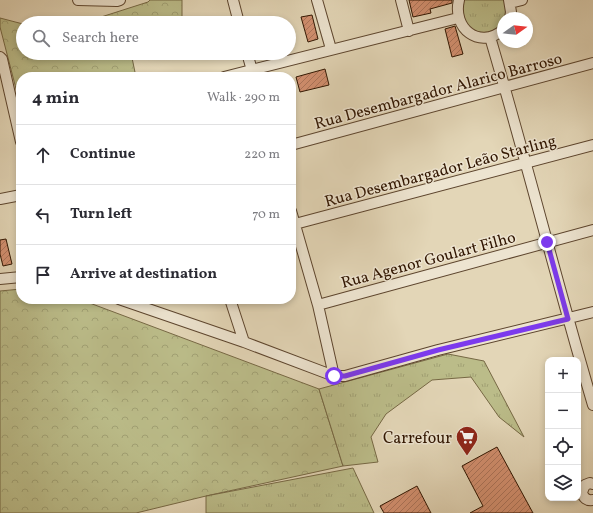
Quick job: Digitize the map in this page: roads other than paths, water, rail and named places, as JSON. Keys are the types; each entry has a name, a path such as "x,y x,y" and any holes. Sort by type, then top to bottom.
{"street":[{"path":"78,0 120,0"},
{"path":"233,0 237,16"},
{"path":"318,0 331,49"},
{"path":"401,0 409,31"},
{"path":"460,0 457,9 458,18 467,32 482,38 497,34"},
{"path":"511,12 509,2 522,0"},
{"path":"296,60 331,49 458,18"},
{"path":"490,37 593,405"},
{"path":"1,58 16,121"},
{"path":"249,60 253,72"},
{"path":"256,72 295,60"},
{"name":"Rua Desembargador Alarico Barroso","path":"296,144 593,63"},
{"name":"Rua Desembargador Leão Starling","path":"296,223 593,145"},
{"path":"0,199 16,196"},
{"name":"Rua Agenor Goulart Filho","path":"318,305 593,230"},
{"path":"296,231 318,305 334,376"},
{"path":"0,279 16,277"},
{"path":"133,304 244,342 334,376 345,376 438,350 593,312"},
{"path":"232,304 244,342"},
{"path":"593,484 585,485 582,492 586,499 593,500"}],"place":[{"name":"Carrefour","path":"467,456"}]}
